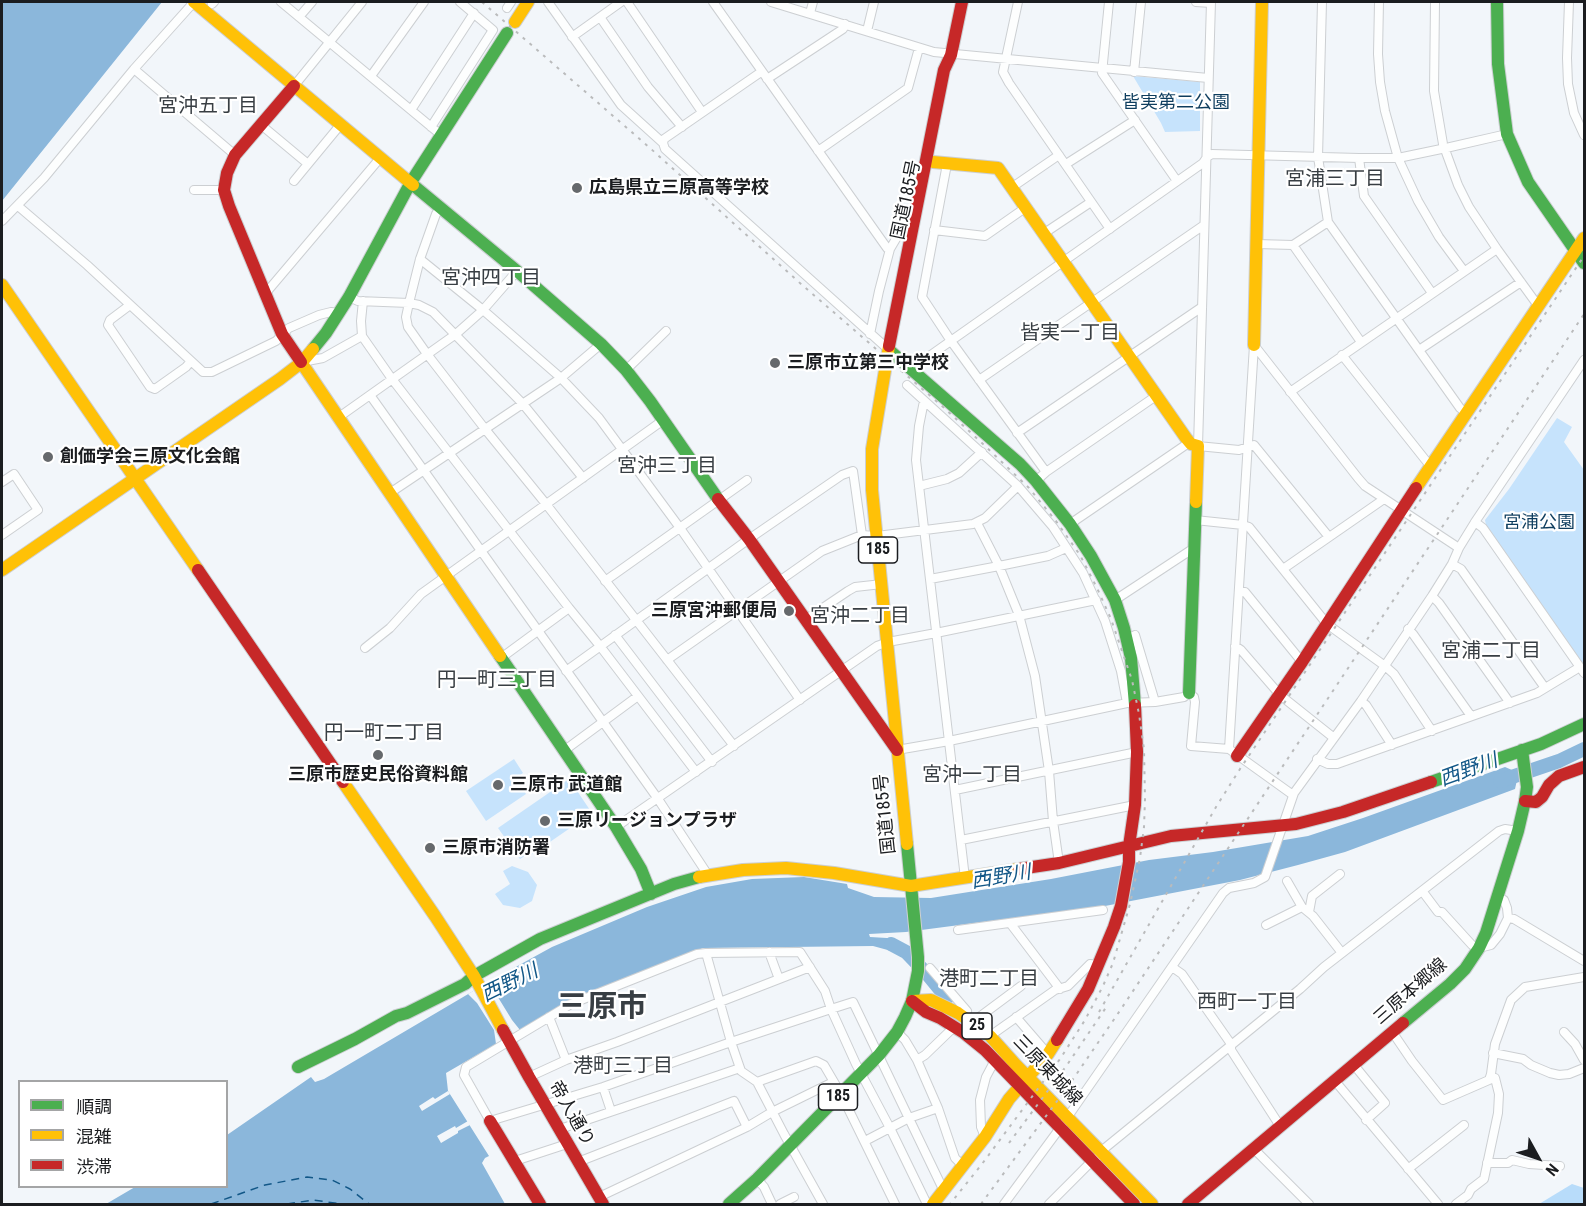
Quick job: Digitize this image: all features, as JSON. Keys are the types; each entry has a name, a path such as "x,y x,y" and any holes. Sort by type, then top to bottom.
{"main road":[{"path":"194,2 517,271 626,370 749,539 897,750"},
{"path":"515,22 528,2"},
{"name":"国道185号","path":"729,1204 758,1179 879,1055 897,1032 924,969 918,957 915,931 872,490 872,449 944,70 951,55 962,2"},
{"path":"1254,345 1262,2"},
{"path":"1497,2 1498,64 1507,134 1528,182 1584,263"},
{"path":"3,566 302,362 326,333 349,297 436,131 507,33"},
{"name":"国道185号","path":"889,350 898,323 952,72 951,55"},
{"path":"294,86 235,155 227,173 224,190 282,334 565,750 641,869 651,894"},
{"path":"933,162 998,168 1156,396 1195,445 1196,520 1189,693"},
{"path":"1233,753 1280,695 1584,238"},
{"name":"帝人通り","path":"2,285 435,916 477,982 601,1201"},
{"path":"889,350 1020,464 1041,477 1091,556 1115,600 1125,628 1131,658 1131,703 1137,752 1135,805 1129,862 1121,906 1099,965 1078,1006 1048,1054 1024,1082 933,1204"},
{"path":"298,1067 396,1016 407,1013 465,984 477,982 540,939 684,881 743,870 786,867 834,873 912,891 965,878 1059,863 1172,836 1296,824 1343,812 1523,756 1584,724"},
{"name":"三原本郷線","path":"1188,1204 1465,969 1486,933 1518,831 1526,801 1527,786 1523,756"},
{"path":"1526,801 1536,802 1542,798 1549,784 1559,776 1584,767"},
{"name":"三原東城線","path":"912,1001 931,1000 962,1016 990,1036 1060,1128 1098,1156 1152,1204"},
{"name":"三原東城線","path":"912,1001 976,1042 995,1060 1067,1117 1134,1204"},
{"path":"489,1121 540,1204"}],"street":[{"path":"2,221 44,178 137,72 194,2"},
{"path":"281,2 436,131 493,30 460,2"},
{"path":"299,17 312,2"},
{"path":"294,86 362,2"},
{"path":"370,76 424,2"},
{"path":"548,2 621,105 663,143 665,149 889,350"},
{"path":"572,37 600,17 610,5 621,2"},
{"path":"627,2 702,112"},
{"path":"713,2 887,249 890,249"},
{"path":"771,2 919,48 951,55 1208,78"},
{"path":"810,13 813,2"},
{"path":"867,31 874,2"},
{"path":"1018,2 1003,72 1110,229"},
{"path":"1109,2 1102,72 1177,181"},
{"path":"1134,72 1141,2"},
{"path":"1195,445 1202,307 1211,2 1196,2"},
{"path":"1322,2 1318,157 1328,222 1460,408 1466,413"},
{"path":"1379,2 1380,82 1385,111 1398,158 1418,201 1464,271"},
{"path":"1435,2 1434,91 1443,144 1469,207 1539,307"},
{"path":"1569,2 1568,84 1574,113 1584,135"},
{"path":"411,110 474,13"},
{"path":"600,17 648,87 682,127"},
{"path":"663,143 664,139 702,112 843,29 845,24"},
{"path":"818,151 908,88 919,48"},
{"path":"137,72 235,155"},
{"path":"1065,165 1135,120"},
{"path":"260,124 308,164"},
{"path":"294,181 341,124"},
{"path":"910,369 1203,163 1212,154 1398,158 1507,134"},
{"path":"1011,188 1059,155"},
{"path":"265,294 381,157"},
{"path":"1359,158 1364,196 1432,293"},
{"path":"947,164 922,297 1017,433 1041,477 1156,396"},
{"path":"194,190 224,190"},
{"path":"1043,234 1091,202"},
{"path":"18,206 87,265 203,372 212,372 276,341 289,328 319,315 339,313"},
{"path":"441,207 436,214 420,259 406,317 408,327 485,429 734,746"},
{"path":"934,230 985,236 1025,208"},
{"path":"1257,244 1293,245 1328,222"},
{"path":"979,380 1204,225"},
{"path":"870,334 890,249 900,232 912,230"},
{"path":"1293,245 1360,342"},
{"path":"1290,392 1497,249"},
{"path":"420,259 561,378 599,418 680,528 800,700"},
{"path":"339,417 456,334 483,310 517,271"},
{"path":"1419,350 1521,282"},
{"path":"349,297 358,301 409,303 433,312 523,404 583,477"},
{"path":"363,301 362,336 392,379 696,772"},
{"path":"130,305 110,320 108,325 150,387 155,389 191,361"},
{"path":"1017,433 1202,307"},
{"path":"626,370 666,332"},
{"path":"302,362 323,358 362,336"},
{"path":"390,493 561,378 600,344"},
{"path":"1254,345 1365,486 1459,548"},
{"path":"1233,753 1235,646 1254,345"},
{"path":"1342,355 1431,466"},
{"path":"1004,1204 1060,1128 1226,890 1254,884 1265,877 1293,795 1361,701 1432,596 1459,548 1584,360"},
{"path":"907,385 982,452 1040,510 1083,573 1096,600 1113,642 1131,703"},
{"path":"370,395 658,799 708,875"},
{"path":"924,401 916,460 965,878"},
{"path":"365,648 390,628 421,594 662,421"},
{"path":"1070,524 1187,444 1239,450 1254,445 1329,537"},
{"path":"919,486 947,479 982,452"},
{"path":"566,670 842,474 853,471 862,535"},
{"path":"2,482 14,474 38,510 2,535"},
{"path":"605,581 747,480"},
{"path":"667,660 822,551 862,535 877,536 977,523 1018,486"},
{"path":"1283,569 1384,499"},
{"path":"1196,520 1249,527 1327,624 1394,674 1432,731"},
{"path":"1317,759 1328,764 1337,764 1537,693 1582,670 1483,528 1476,522"},
{"path":"977,523 999,566 1019,615 1035,676 1059,863"},
{"path":"930,579 1048,556 1066,548"},
{"path":"1115,600 1194,548"},
{"path":"1452,564 1461,569 1545,688"},
{"path":"805,620 855,587 882,584"},
{"path":"1239,592 1245,592 1302,662"},
{"path":"1432,596 1510,703"},
{"path":"616,828 877,646 1096,600"},
{"path":"501,658 569,608"},
{"path":"1408,629 1471,717"},
{"path":"615,635 712,762"},
{"path":"1127,639 1135,635 1155,702"},
{"path":"1235,646 1280,695 1334,738"},
{"path":"897,750 1131,703 1184,697 1189,693 1194,697 1195,702 1191,746 1233,753 1293,795"},
{"path":"565,750 638,696"},
{"path":"1361,701 1392,745"},
{"path":"955,790 1137,752"},
{"path":"961,840 1135,805"},
{"path":"1049,1204 1098,1156 1342,953 1499,831 1518,831"},
{"path":"1266,925 1306,910 1312,896 1340,874"},
{"path":"1287,881 1306,910 1332,938 1342,953"},
{"path":"1423,892 1438,912 1442,912 1472,945 1479,948 1491,945 1508,918 1504,900 1498,897"},
{"path":"958,930 1103,910"},
{"path":"1508,918 1514,919 1584,961"},
{"path":"1010,923 1060,989"},
{"path":"769,952 779,979"},
{"path":"928,1204 856,1064 831,1009 825,991 800,952 697,954 571,1004 508,1039 466,1067 464,1075 489,1121 603,1087 731,1042 831,1009 853,1002 941,1185 946,1189"},
{"path":"706,953 741,1071 757,1082 823,1204"},
{"path":"990,1036 1055,990 1068,986 1090,964 1099,965"},
{"path":"529,1077 566,1060 810,967"},
{"path":"1172,967 1182,974 1231,1044 1231,1050 1280,1126"},
{"path":"924,969 966,1011 962,1016"},
{"path":"1490,1080 1495,1044 1511,1000 1525,987 1584,977"},
{"path":"973,1024 1021,986"},
{"path":"549,1017 566,1060"},
{"path":"1016,1017 1048,1054"},
{"path":"917,1060 954,1027"},
{"path":"897,1032 905,1040 917,1060 938,1108 955,1158 963,1166"},
{"path":"1564,1032 1575,1044 1584,1060"},
{"path":"1391,1034 1395,1036 1443,1100 1495,1078 1499,1094 1498,1113 1484,1179 1456,1204"},
{"path":"1493,1053 1523,1059 1531,1065 1558,1075 1569,1074 1584,1068"},
{"path":"985,1137 981,1126 980,1100 986,1077 995,1060"},
{"path":"757,1082 816,1061 824,1065 841,1094 895,1204"},
{"path":"1354,1065 1385,1103 1366,1120"},
{"path":"560,1129 740,1068"},
{"path":"1335,1081 1438,1204"},
{"path":"601,1201 833,1082"},
{"path":"603,1087 611,1111"},
{"path":"579,1162 734,1101 747,1127"},
{"path":"865,1141 909,1118 938,1108"},
{"path":"1408,1169 1464,1125"},
{"path":"515,1161 567,1144"},
{"path":"1254,1149 1309,1204"},
{"path":"1487,1163 1508,1163 1512,1160 1529,1164 1560,1166"},
{"path":"758,1179 764,1186 772,1204"},
{"path":"780,1204 794,1197"}],"green space":[{"name":"皆実第二公園","path":"1133,76 1200,82 1200,131 1165,132"},
{"name":"宮浦公園","path":"1557,418 1572,427 1564,442 1584,470 1584,665 1486,525 1485,520"},
{"name":"三原市 武道館","path":"514,759 523,773 516,778 526,794 486,821 466,791"},
{"name":"三原リージョンプラザ","path":"569,779 592,813 531,855 529,853 520,859 498,828"},
{"path":"512,866 528,872 537,885 532,901 520,908 503,905 495,894 510,884 503,871"}],"shaded area":[{"path":"1572,1184 1584,1188 1584,1204 1539,1204"}],"water":[{"path":"2,2 162,2 2,201"},
{"path":"1505,767 1512,770 1517,780 1515,789 1345,852 1240,880 1105,906 906,932 869,934 870,937 887,938 908,946 906,958 895,952 873,946 703,948 570,1001 446,1073 448,1091 489,1156 482,1163 505,1204 106,1204 133,1188 228,1188 228,1134 311,1077 315,1082 324,1079 552,947 647,907 706,887 752,879 804,877 847,884 848,888 874,897 931,898 1051,879 1149,860 1308,836"}],"pier":[{"path":"492,980 496,994 520,1030 496,1044 494,1030 477,1003 468,994"},
{"path":"448,1091 450,1094 422,1111 419,1106"},
{"path":"468,1121 470,1125 441,1143 437,1136"}],"waterway":[{"name":"西野川","path":"1500,781 1559,761 1584,749"},
{"path":"891,944 906,952 947,998"}],"ferry route":[{"path":"211,1204 265,1185 307,1177 332,1180 350,1189 369,1204"},
{"path":"287,1204 313,1200 342,1204"}],"railway":[{"path":"482,2 942,406 1029,488 1080,555 1111,619 1132,680 1144,749 1144,827 1130,904 1113,963 1085,1020 1060,1059 950,1204"},
{"path":"1099,1012 1240,769 1584,256"},
{"path":"981,1204 1069,1085 1117,1015 1584,314"},
{"path":"1009,1143 1107,1006"}],"traffic: fast":[{"path":"1497,2 1498,64 1507,134 1528,182 1584,263"},
{"path":"313,349 349,297 411,182 507,33"},
{"path":"413,185 601,344 626,370 650,401 718,499"},
{"path":"889,350 1020,464 1070,524 1115,600 1131,658 1135,705"},
{"path":"1189,693 1196,502"},
{"path":"500,656 616,827 641,869 651,894"},
{"path":"1431,782 1541,744 1584,724"},
{"path":"1403,1023 1465,969 1486,933 1525,801 1527,787 1522,750"},
{"path":"729,1204 757,1179 879,1055 897,1032 905,1017 912,1001 918,971 907,844"},
{"path":"298,1067 396,1016 407,1013 465,984 474,976 540,939 674,884 699,877"}],"traffic: slow":[{"path":"194,2 413,185"},
{"path":"515,22 528,2"},
{"path":"1254,345 1262,2"},
{"path":"933,162 998,168 1186,438 1191,444 1198,446 1196,502"},
{"path":"1416,488 1584,238"},
{"path":"2,285 198,570"},
{"path":"889,346 872,449 872,490 907,844"},
{"path":"2,570 280,379 302,362 313,349"},
{"path":"301,362 500,656"},
{"path":"343,782 474,976 503,1030"},
{"path":"699,877 743,870 786,868 834,873 911,886 1019,869"},
{"path":"912,1001 931,1000 958,1013 990,1036 1152,1204"},
{"path":"933,1204 985,1137 1009,1099 1048,1054 1057,1040"}],"traffic: jam":[{"path":"889,346 944,70 951,55 962,2"},
{"path":"294,86 235,155 227,173 224,190 282,334 301,362"},
{"path":"1237,756 1302,662 1416,488"},
{"path":"718,499 749,539 897,750"},
{"path":"198,570 343,782"},
{"path":"1057,1040 1088,989 1121,906 1129,862 1135,805 1137,752 1135,705"},
{"path":"1525,801 1536,802 1559,776 1584,767"},
{"path":"1019,869 1059,863 1171,836 1296,824 1343,812 1431,782"},
{"path":"912,1001 926,1012 964,1033 985,1050 1134,1204"},
{"path":"1188,1204 1403,1023"},
{"path":"503,1030 603,1204"},
{"path":"490,1121 540,1204"}],"place":[{"name":"広島県立三原高等学校","path":"577,188"},
{"name":"三原市立第三中学校","path":"775,363"},
{"name":"創価学会三原文化会館","path":"48,457"},
{"name":"三原宮沖郵便局","path":"789,611"},
{"name":"三原市歴史民俗資料館","path":"378,755"},
{"name":"三原市 武道館","path":"498,785"},
{"name":"三原リージョンプラザ","path":"545,821"},
{"name":"三原市消防署","path":"430,848"}],"district":[{"name":"宮沖五丁目","path":"208,107"},
{"name":"宮浦三丁目","path":"1335,180"},
{"name":"宮沖四丁目","path":"491,279"},
{"name":"皆実一丁目","path":"1070,334"},
{"name":"宮沖三丁目","path":"667,467"},
{"name":"宮沖二丁目","path":"860,617"},
{"name":"宮浦二丁目","path":"1491,652"},
{"name":"円一町三丁目","path":"497,681"},
{"name":"円一町二丁目","path":"384,734"},
{"name":"宮沖一丁目","path":"972,776"},
{"name":"港町二丁目","path":"989,980"},
{"name":"西町一丁目","path":"1247,1003"},
{"name":"三原市","path":"602,1008"},
{"name":"港町三丁目","path":"623,1067"}]}
